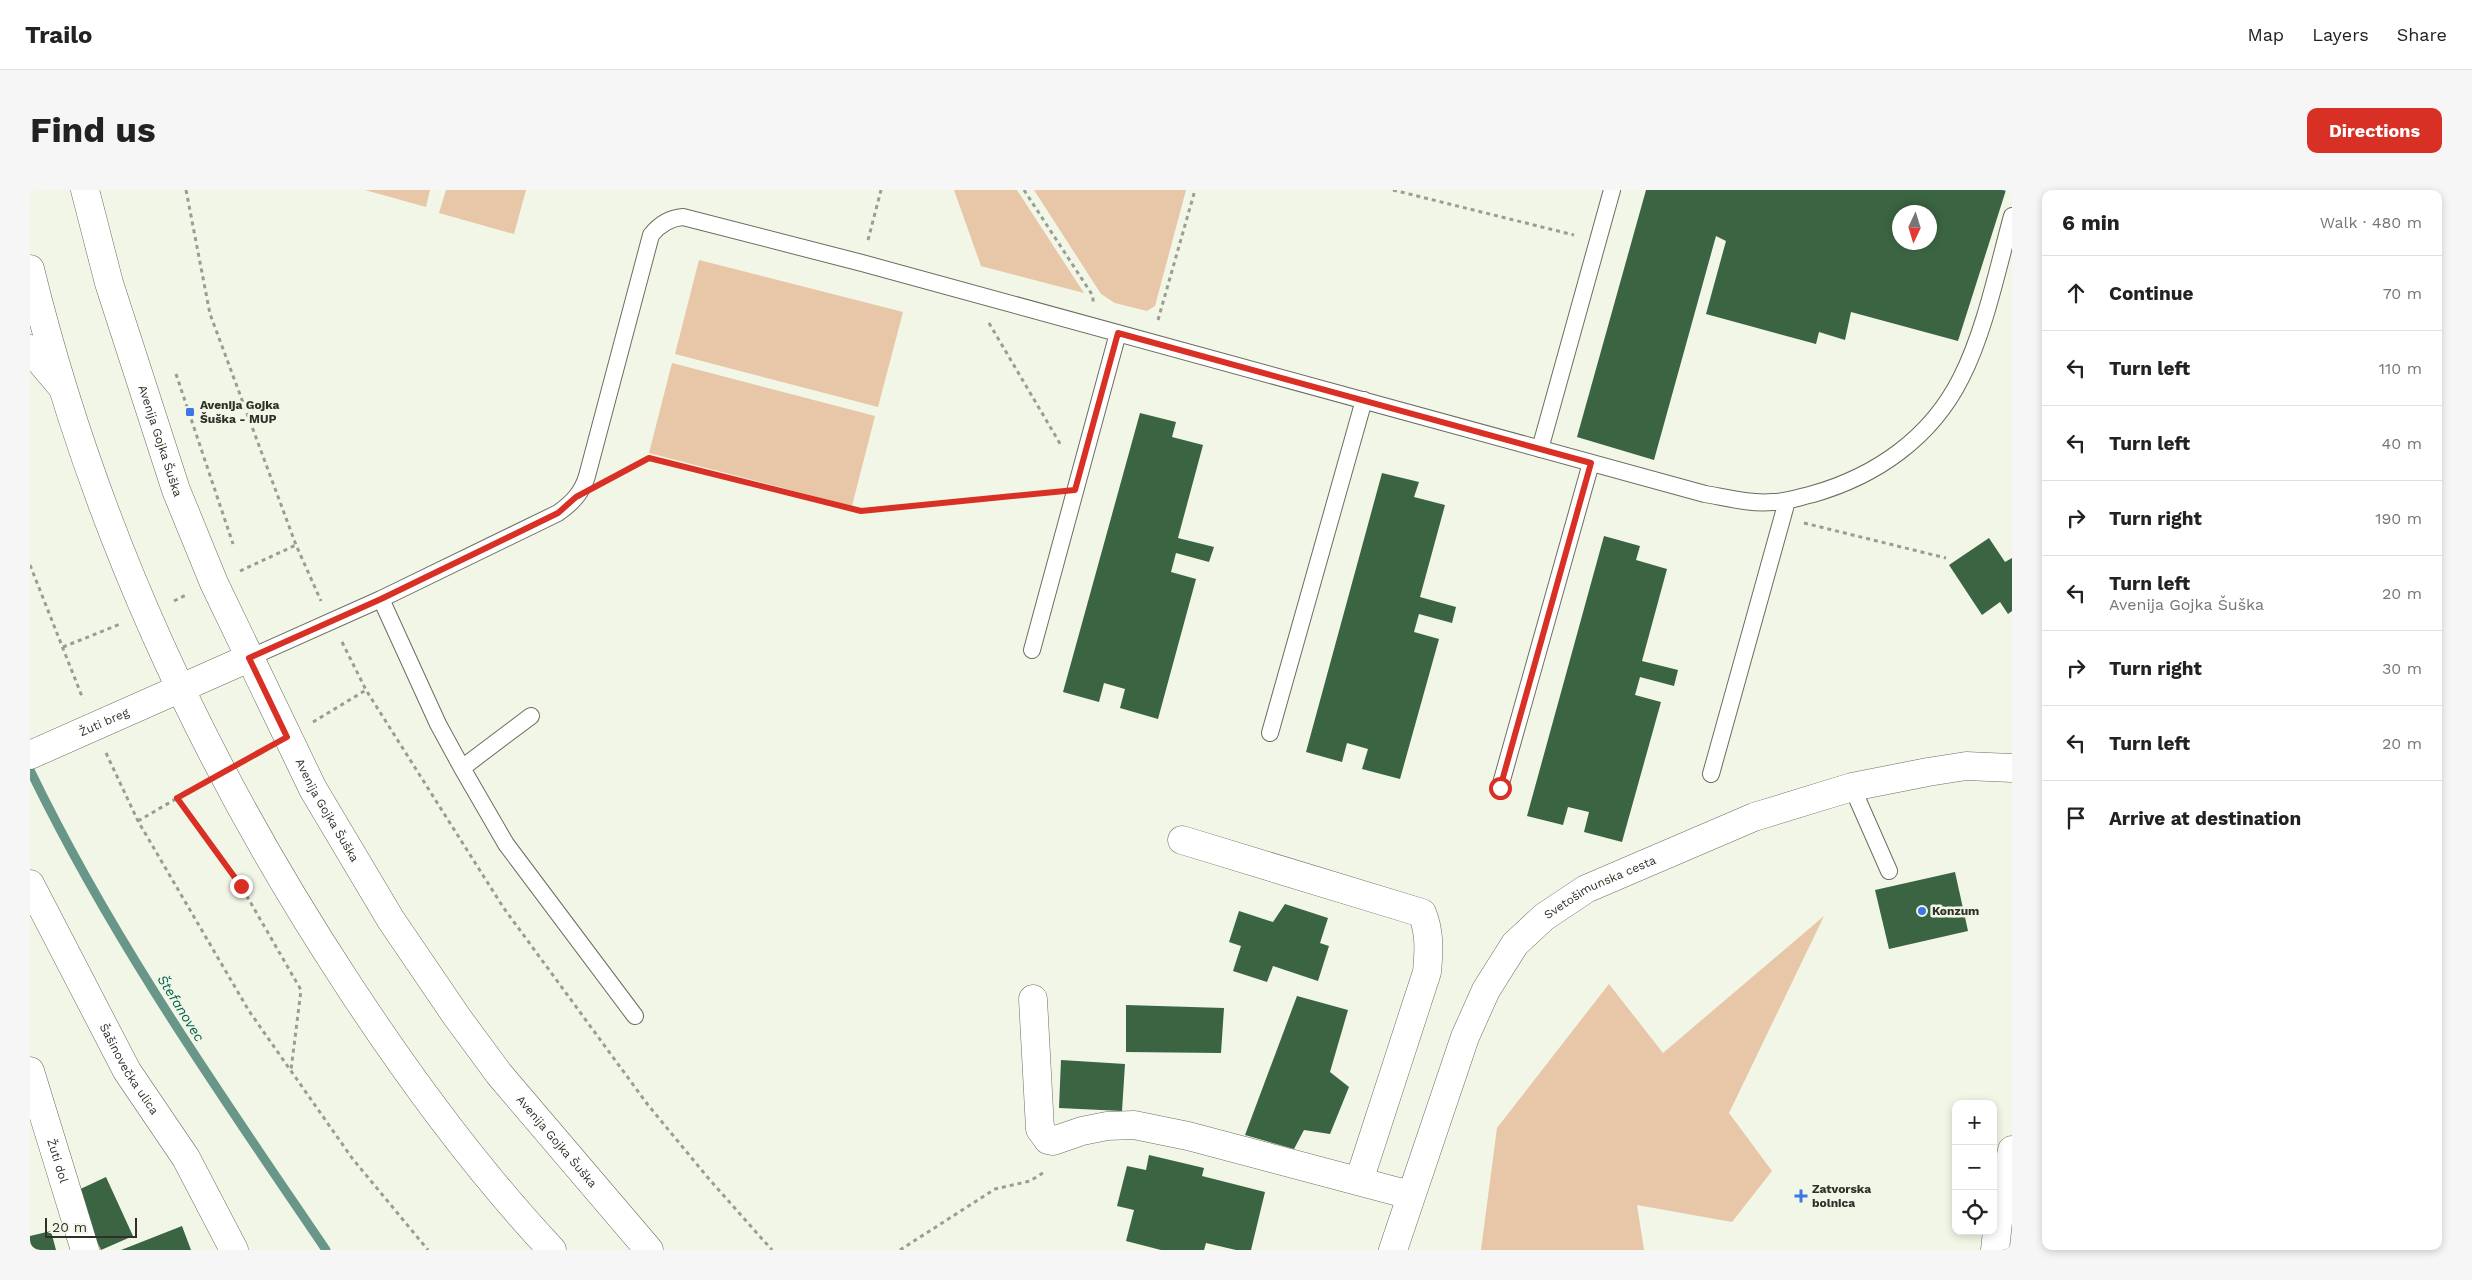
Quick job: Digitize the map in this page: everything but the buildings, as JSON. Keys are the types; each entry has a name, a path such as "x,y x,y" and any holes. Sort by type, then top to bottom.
{"street":[{"name":"Avenija Gojka Šuška","path":"85,190 109,283 176,490 214,583 313,789 386,912 457,1017 500,1074 649,1250"},
{"path":"30,269 62,387 98,497 145,614 179,688 222,773 264,851 310,926 374,1023 443,1120 511,1206 552,1250"},
{"path":"30,349 62,387"},
{"name":"Žuti breg","path":"41,749 249,658"},
{"name":"Svetošimunska cesta","path":"1393,1250 1465,1037 1483,998 1515,944 1544,916 1586,889 1754,816 1852,787 1966,766 2012,768"},
{"path":"1182,840 1422,913 1428,926 1427,972 1359,1181"},
{"name":"Šašinovečka ulica","path":"30,884 37,919 127,1071 186,1158 234,1250"},
{"path":"1034,999 1040,1129 1048,1140 1053,1141 1082,1130 1107,1126 1134,1125 1188,1136 1395,1192 1411,1194"},
{"name":"Žuti dol","path":"30,1071 85,1250"},
{"path":"1995,1250 1999,1213 2012,1150"}],"lane":[{"path":"1540,449 1612,190"},
{"path":"249,658 381,599 558,513 576,497 583,488 587,476 650,235 664,223 676,217 683,217 862,263 1724,498 1760,502 1787,501 1843,484 1867,474 1891,459 1921,433 1938,414 1962,378 1978,335 2012,216"},
{"path":"1032,650 1118,333"},
{"path":"1270,733 1364,400"},
{"path":"1500,788 1591,463"},
{"path":"1711,774 1787,501"},
{"path":"381,599 438,724 506,844 635,1016"},
{"path":"462,768 531,716"},
{"path":"1852,787 1889,871"}],"path":[{"path":"30,565 63,647 145,614 296,545 210,314 186,190"},
{"path":"867,242 882,190"},
{"path":"1024,190 1093,296 1093,305"},
{"path":"1157,323 1196,190"},
{"path":"1393,190 1598,241"},
{"path":"576,497 649,458 861,511 1077,483 987,321"},
{"path":"176,374 235,552"},
{"path":"1799,521 1946,558"},
{"path":"238,561 241,571"},
{"path":"366,690 138,821 249,1011 352,1158 428,1250"},
{"path":"397,738 503,907 636,1089 708,1179 772,1250"},
{"path":"177,798 241,886 301,990 291,1070"},
{"path":"900,1250 995,1189 1030,1181 1051,1167"}],"shaded area":[{"path":"365,190 430,190 426,207"},
{"path":"446,190 526,190 514,234 439,213"},
{"path":"954,190 1017,190 1084,293 981,266"},
{"path":"1034,190 1186,190 1155,306 1147,311 1115,303 1101,294"},
{"path":"699,260 903,312 878,407 675,354"},
{"path":"672,363 875,416 852,506 649,453"},
{"path":"1824,916 1729,1113 1772,1171 1732,1222 1637,1205 1644,1250 1481,1250 1497,1128 1609,984 1663,1053"}],"waterway":[{"name":"Štefanovec","path":"30,770 62,833 132,956 169,1016 326,1250"}],"place":[{"name":"Avenija Gojka Šuška - MUP","path":"190,412"},
{"name":"Konzum","path":"1922,911"},
{"name":"Zatvorska bolnica","path":"1801,1196"}],"route":[{"path":"241,886 177,798 287,737 249,658 381,599 558,513 576,497 649,458 861,511 1075,490 1118,333 1591,463 1500,788"}]}
